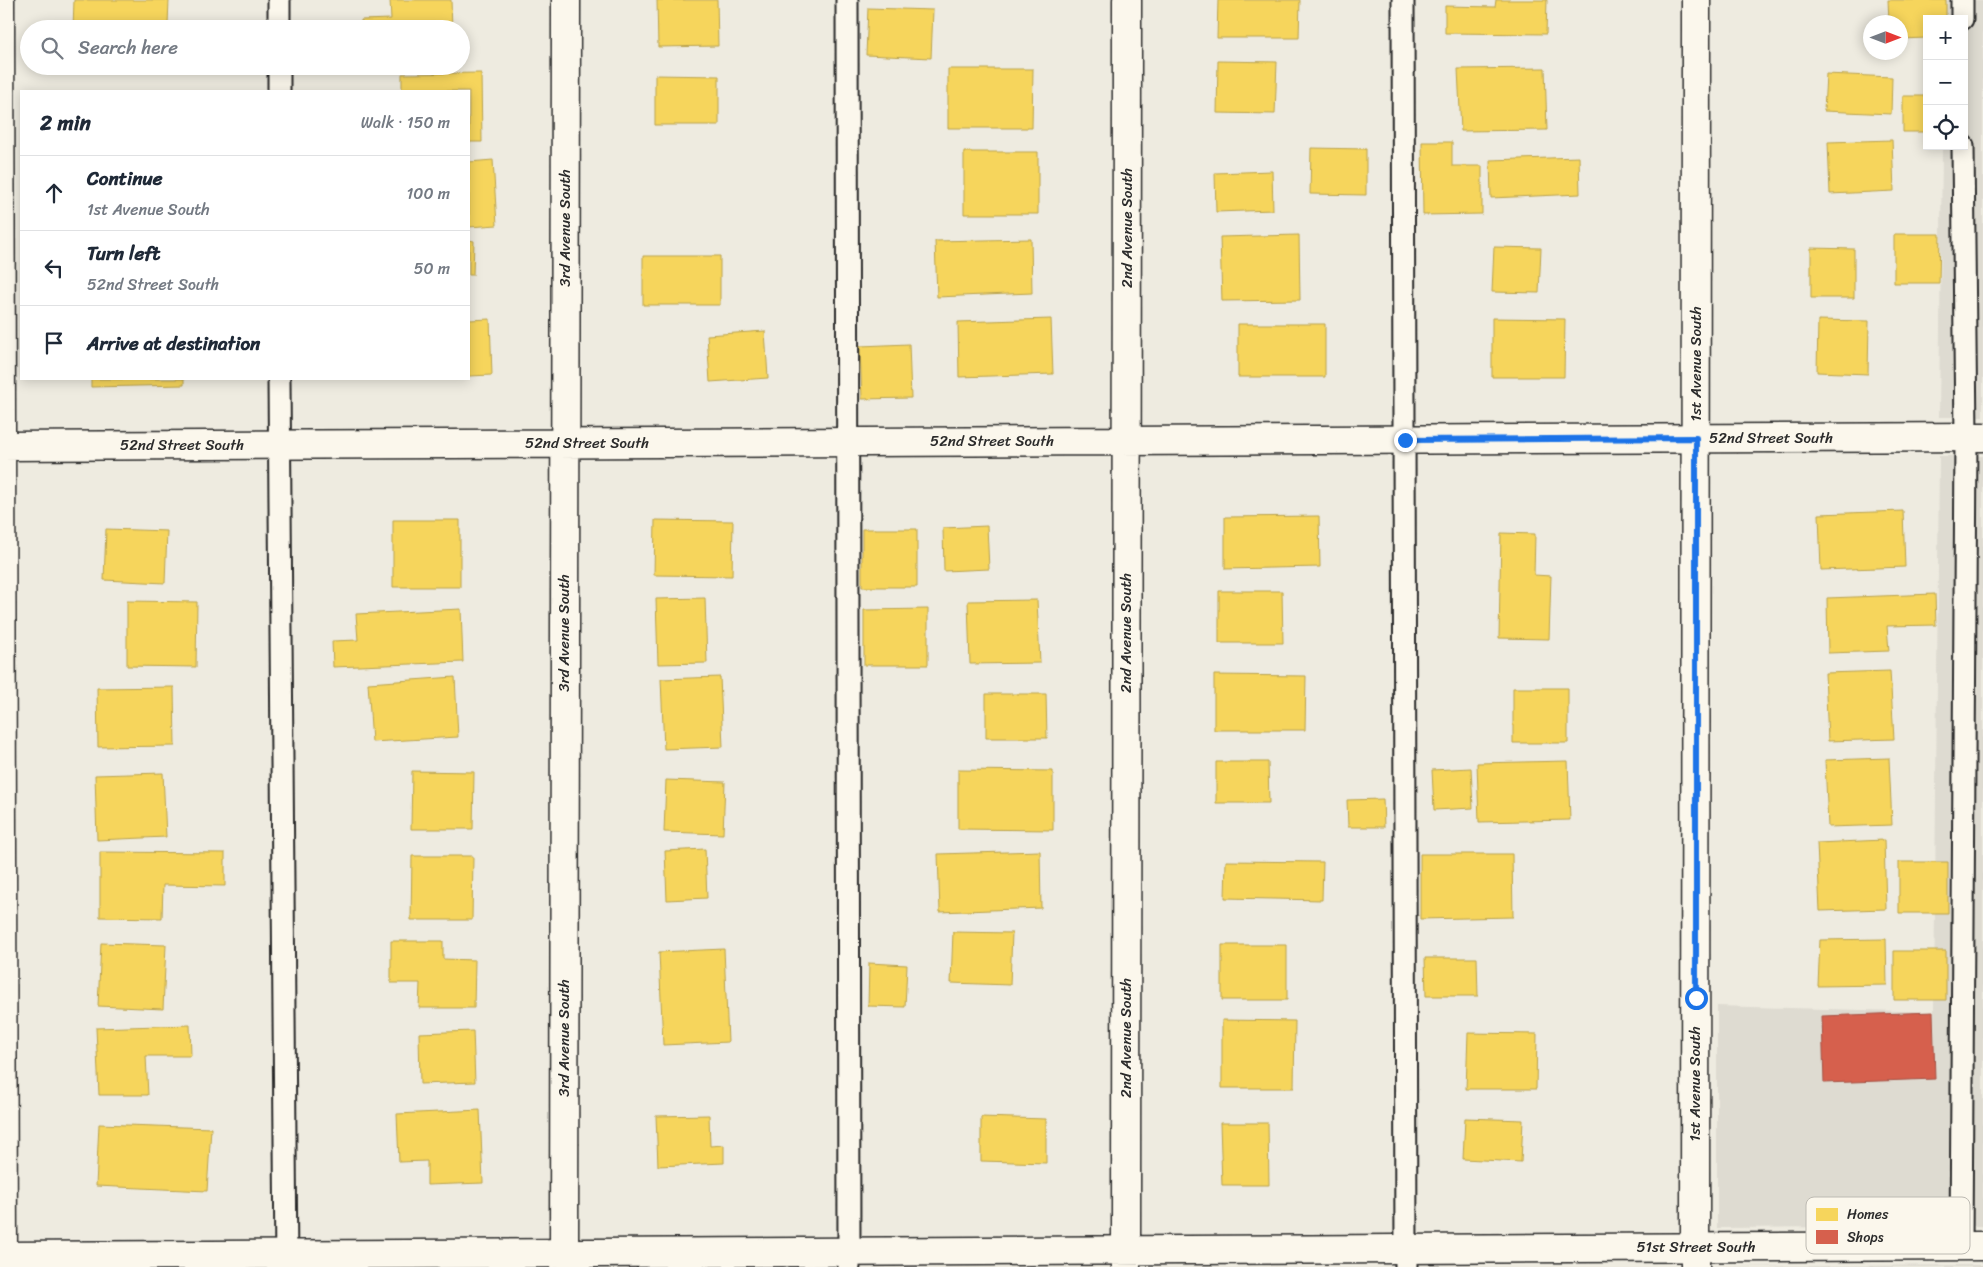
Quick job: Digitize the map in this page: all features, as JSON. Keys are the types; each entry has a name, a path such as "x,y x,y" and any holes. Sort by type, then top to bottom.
{"street":[{"path":"0,0 2,1260"},
{"name":"3rd Avenue South","path":"564,1260 566,0"},
{"name":"2nd Avenue South","path":"1126,1259 1127,0"},
{"name":"1st Avenue South","path":"1695,1257 1696,0"},
{"name":"52nd Street South","path":"1,446 1974,437"},
{"name":"51st Street South","path":"2,1260 286,1261 1695,1257 1806,1253"}],"lane":[{"path":"279,0 279,20"},
{"path":"847,0 849,1259"},
{"path":"1403,0 1406,1258"},
{"path":"1962,0 1962,15"},
{"path":"279,75 279,90"},
{"path":"1963,150 1974,437 1972,1246"},
{"path":"279,380 286,1261"}],"shaded area":[{"path":"1943,0 1983,0 1983,417 1939,417 1942,150 1968,150 1968,15 1943,15"},
{"path":"1939,456 1983,456 1983,1226 1970,1226 1970,1197 1806,1197 1806,1227 1717,1228 1717,1006 1934,1012"},
{"path":"1983,1265 1983,1267 1717,1267"}],"building: Homes":[{"path":"74,0 169,0 168,20 73,20"},
{"path":"390,0 451,0 452,20 361,20 391,19"},
{"path":"657,0 717,0 718,46 658,47"},
{"path":"1218,0 1300,0 1299,38 1217,38"},
{"path":"1496,0 1547,0 1546,34 1445,33 1445,6 1495,7"},
{"path":"1888,0 1946,0 1946,15 1923,15 1923,38 1908,39 1908,15 1889,15"},
{"path":"868,8 933,10 931,58 866,55"},
{"path":"1218,61 1277,62 1275,114 1217,113"},
{"path":"1545,68 1547,130 1461,131 1458,69"},
{"path":"948,69 1033,69 1032,128 948,128"},
{"path":"470,73 481,73 482,142 470,142 470,90 402,90 402,75 470,75"},
{"path":"1826,74 1892,77 1891,114 1824,111"},
{"path":"655,75 719,76 719,125 655,125"},
{"path":"1903,96 1923,96 1923,132 1903,132"},
{"path":"1892,140 1894,191 1830,194 1828,142"},
{"path":"1422,142 1452,142 1452,166 1482,166 1482,214 1423,215"},
{"path":"1311,148 1366,149 1366,195 1310,194"},
{"path":"964,152 1038,152 1038,214 964,214"},
{"path":"1579,157 1580,194 1491,198 1490,160"},
{"path":"493,160 497,225 470,227 470,162"},
{"path":"1272,171 1273,210 1216,212 1215,173"},
{"path":"1894,234 1940,234 1939,283 1894,283"},
{"path":"1299,235 1300,300 1222,301 1220,237"},
{"path":"1031,239 1032,293 937,297 935,241"},
{"path":"470,240 474,241 473,275 470,275"},
{"path":"1494,247 1541,248 1539,293 1492,292"},
{"path":"1811,248 1854,249 1854,298 1811,298"},
{"path":"643,256 720,256 720,305 643,305"},
{"path":"1492,318 1565,319 1564,377 1492,377"},
{"path":"490,319 492,375 470,376 470,320"},
{"path":"1051,319 1053,374 959,377 958,322"},
{"path":"1818,320 1869,321 1868,374 1817,372"},
{"path":"1238,324 1325,324 1325,377 1238,377"},
{"path":"765,331 768,378 710,382 707,335"},
{"path":"909,344 911,398 862,399 860,346"},
{"path":"91,380 184,380 184,385 91,387"},
{"path":"1903,511 1905,567 1821,570 1819,514"},
{"path":"1319,516 1320,567 1225,569 1225,517"},
{"path":"393,520 460,520 460,587 393,587"},
{"path":"655,520 733,521 732,576 654,575"},
{"path":"987,526 989,569 944,571 943,528"},
{"path":"106,529 167,531 165,583 104,580"},
{"path":"862,529 917,529 917,587 862,587"},
{"path":"1501,533 1535,534 1534,575 1551,576 1549,639 1499,638"},
{"path":"1219,591 1282,591 1283,643 1219,643"},
{"path":"1935,594 1936,625 1887,626 1889,651 1828,653 1827,598"},
{"path":"705,598 707,663 658,664 656,599"},
{"path":"1037,600 1040,663 970,664 968,601"},
{"path":"127,601 197,602 196,667 127,666"},
{"path":"461,609 463,662 333,667 332,641 358,640 356,614"},
{"path":"928,609 928,665 864,665 864,610"},
{"path":"1890,671 1894,739 1828,741 1825,673"},
{"path":"1214,675 1306,676 1305,730 1214,730"},
{"path":"455,677 458,737 372,742 368,683"},
{"path":"720,677 723,747 664,749 661,679"},
{"path":"174,687 175,746 98,747 97,688"},
{"path":"1513,688 1568,688 1568,743 1513,743"},
{"path":"986,694 1046,694 1047,738 986,738"},
{"path":"1889,758 1892,825 1828,827 1825,760"},
{"path":"1568,761 1570,820 1479,822 1477,763"},
{"path":"1216,762 1268,762 1269,803 1216,803"},
{"path":"1471,768 1473,808 1434,810 1432,770"},
{"path":"958,770 1053,771 1053,830 958,829"},
{"path":"412,771 474,772 473,829 411,829"},
{"path":"163,773 166,837 97,840 95,775"},
{"path":"666,780 725,782 723,834 664,832"},
{"path":"1383,799 1384,827 1348,827 1347,800"},
{"path":"1884,840 1886,909 1820,911 1817,843"},
{"path":"705,849 707,898 667,900 665,851"},
{"path":"1040,851 1041,908 940,912 938,854"},
{"path":"100,852 225,853 225,886 163,885 162,918 100,917"},
{"path":"1420,854 1512,854 1513,917 1420,919"},
{"path":"412,856 473,856 472,920 411,920"},
{"path":"1226,861 1323,862 1322,900 1225,898"},
{"path":"1899,862 1948,862 1948,913 1899,913"},
{"path":"953,932 1012,933 1010,985 951,983"},
{"path":"1886,939 1887,985 1818,986 1820,940"},
{"path":"391,941 443,941 443,959 475,960 474,1008 419,1008 420,983 391,983"},
{"path":"101,943 166,945 163,1009 98,1006"},
{"path":"1222,945 1287,945 1287,1000 1222,1000"},
{"path":"724,949 728,1042 663,1045 659,952"},
{"path":"1894,951 1946,951 1946,1000 1894,1000"},
{"path":"1425,958 1477,958 1478,996 1426,996"},
{"path":"869,963 907,965 905,1007 868,1006"},
{"path":"1222,1020 1295,1021 1294,1088 1222,1088"},
{"path":"190,1025 191,1056 146,1056 148,1095 99,1095 96,1028"},
{"path":"473,1031 475,1082 420,1084 419,1033"},
{"path":"1468,1033 1537,1034 1536,1089 1466,1089"},
{"path":"480,1110 483,1183 427,1185 427,1161 399,1162 397,1114"},
{"path":"709,1115 710,1146 724,1145 724,1163 658,1166 656,1116"},
{"path":"981,1117 1046,1119 1046,1163 981,1161"},
{"path":"1465,1118 1523,1120 1521,1162 1463,1159"},
{"path":"1220,1123 1268,1123 1269,1185 1222,1185"},
{"path":"99,1124 211,1128 207,1191 96,1186"}],"building: Shops":[{"path":"1933,1012 1935,1079 1824,1083 1822,1016"}],"route":[{"path":"1405,440 1696,438 1696,998"}]}
